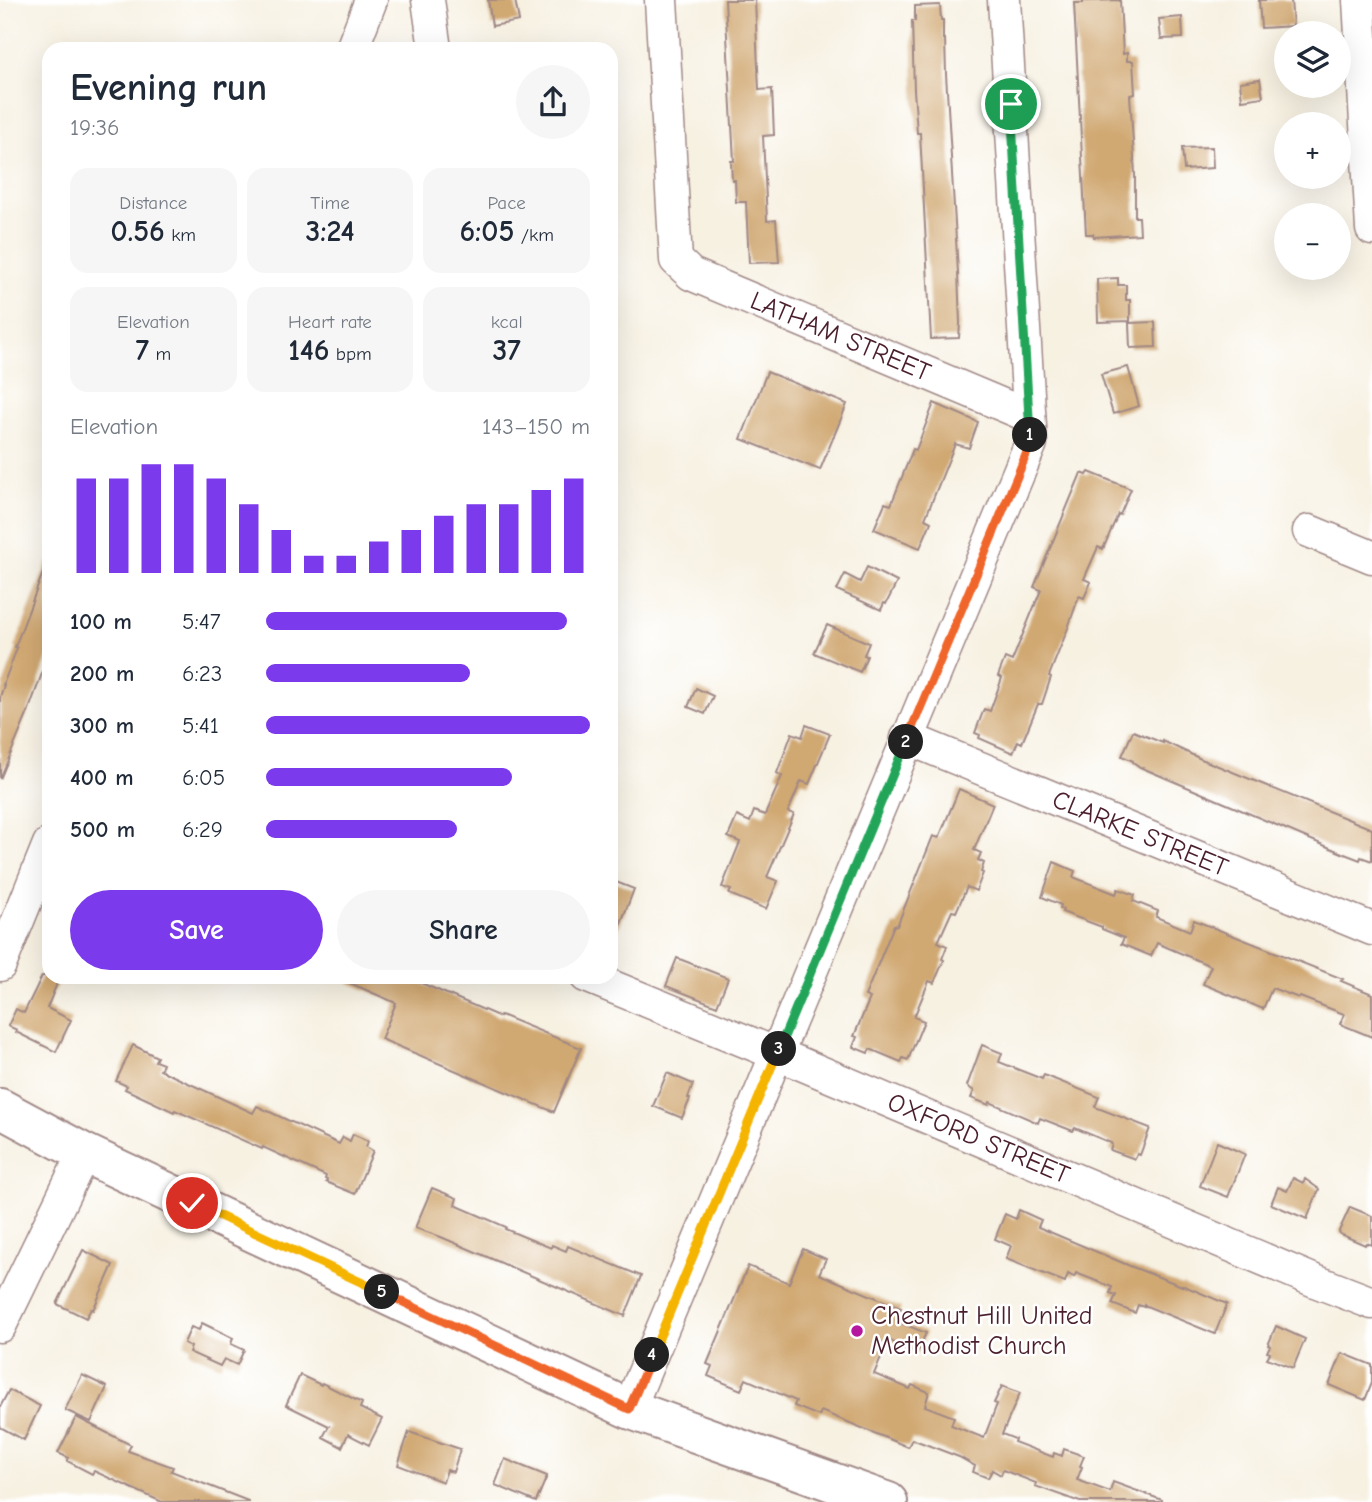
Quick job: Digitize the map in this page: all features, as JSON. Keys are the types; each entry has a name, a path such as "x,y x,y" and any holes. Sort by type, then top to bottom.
{"main road":[{"path":"0,1108 85,1153 629,1409 836,1493 888,1502"}],"street":[{"path":"355,42 371,0"},
{"path":"428,0 434,42"},
{"name":"LATHAM STREET","path":"661,0 677,260 691,274 1029,416"},
{"path":"629,1409 1031,443 1004,0"},
{"path":"1359,0 1372,229"},
{"path":"1309,531 1372,557"},
{"name":"CLARKE STREET","path":"907,738 1372,929"},
{"path":"0,965 42,862"},
{"name":"OXFORD STREET","path":"606,984 1372,1303"},
{"path":"0,1326 85,1153"}],"building":[{"path":"488,0 515,0 519,21 492,26"},
{"path":"725,0 755,0 759,90 772,89 774,135 763,136 767,221 776,220 779,262 749,263 746,202 736,202 735,180 732,180 731,161 734,161"},
{"path":"1120,0 1123,54 1127,53 1127,61 1133,61 1135,94 1130,95 1135,217 1139,217 1140,234 1094,237 1093,234 1086,234 1074,3"},
{"path":"1259,0 1291,0 1293,21 1274,21 1274,27 1261,28"},
{"path":"940,5 945,39 960,323 959,338 931,339 920,133 917,133 914,90 912,21 915,21 915,6"},
{"path":"1182,17 1183,38 1161,39 1159,19"},
{"path":"1260,79 1263,97 1242,100 1240,82"},
{"path":"1212,147 1213,168 1184,170 1182,148"},
{"path":"1118,278 1118,285 1126,285 1126,300 1130,300 1130,321 1098,322 1097,279"},
{"path":"1155,322 1156,347 1130,348 1129,323"},
{"path":"1128,367 1139,406 1113,414 1101,374"},
{"path":"767,372 847,404 820,470 741,439"},
{"path":"934,403 978,422 969,448 955,444 925,519 931,522 920,548 874,529 885,503 891,505"},
{"path":"1089,472 1131,489 1103,549 1098,547 1084,579 1091,582 1084,598 1079,596 1049,676 1051,677 1042,704 1038,704 1022,743 1018,741 1013,753 979,738 980,735 975,733 984,709 990,711 1002,678 998,676 1005,658 1012,661 1041,590 1034,587 1081,473 1087,475"},
{"path":"867,567 897,582 881,610 837,590 845,574 860,582"},
{"path":"42,575 42,673 0,779 0,697 17,648 15,647"},
{"path":"827,625 869,643 860,672 814,653"},
{"path":"696,688 713,696 705,714 688,707"},
{"path":"806,725 830,734 809,784 801,781 788,812 794,814 767,877 778,881 766,909 729,894 731,890 722,887 740,842 728,837 737,816 750,822 754,811 765,815 782,776 777,773 792,733 802,737"},
{"path":"1133,731 1163,741 1372,829 1372,861 1361,857 1360,860 1342,853 1140,767 1122,756"},
{"path":"959,789 993,804 974,850 981,853 978,860 984,863 983,873 976,891 967,887 938,942 947,946 942,959 944,960 934,983 929,981 914,1017 924,1021 908,1060 903,1058 901,1062 870,1049 868,1053 853,1047 857,1037 854,1036 870,998 865,996 933,836 939,838"},
{"path":"1054,862 1075,871 1073,877 1116,894 1118,889 1135,895 1133,901 1158,911 1156,917 1190,931 1194,920 1343,979 1341,981 1372,994 1372,1037 1340,1024 1344,1014 1272,988 1263,1009 1203,984 1211,966 1157,943 1151,956 1121,944 1124,938 1102,927 1062,912 1061,905 1042,897"},
{"path":"618,883 634,889 618,930"},
{"path":"677,958 728,978 717,1006 666,986"},
{"path":"42,976 42,984 57,984 47,1008 71,1020 56,1052 8,1026 16,1009 24,1013"},
{"path":"352,984 424,984 581,1048 554,1112 381,1039 396,1003"},
{"path":"133,1045 157,1057 155,1061 163,1064 160,1070 253,1113 257,1106 339,1144 343,1137 350,1141 353,1134 368,1141 366,1147 373,1151 355,1194 326,1182 326,1176 263,1147 262,1149 125,1089 127,1086 116,1081"},
{"path":"982,1045 1002,1053 999,1062 1042,1079 1044,1075 1099,1097 1095,1107 1150,1128 1140,1155 1137,1154 1135,1159 1110,1150 1111,1143 1075,1128 1073,1131 1040,1118 1038,1123 990,1102 989,1105 971,1098 974,1091 967,1086"},
{"path":"667,1073 693,1084 682,1118 653,1106"},
{"path":"1217,1142 1245,1154 1228,1197 1200,1186"},
{"path":"1293,1178 1303,1183 1305,1179 1319,1189 1307,1219 1271,1204 1278,1187 1287,1191"},
{"path":"432,1188 457,1198 455,1205 506,1227 505,1229 551,1248 552,1245 566,1251 568,1246 641,1276 625,1316 415,1228"},
{"path":"1350,1207 1372,1216 1372,1245 1365,1245 1340,1234"},
{"path":"1019,1210 1041,1220 1038,1227 1227,1304 1215,1334 1144,1305 1138,1305 1135,1313 1112,1304 1116,1295 1110,1293 1112,1287 1076,1273 1074,1277 1068,1274 1065,1282 1006,1259 1011,1246 995,1239 1005,1214 1016,1219"},
{"path":"803,1249 826,1259 819,1274 901,1308 896,1321 926,1333 917,1353 888,1340 874,1374 910,1389 912,1385 929,1392 925,1406 954,1417 951,1425 984,1438 1002,1386 1020,1393 1002,1434 1015,1439 1014,1442 1053,1457 1054,1453 1062,1456 1064,1449 1084,1456 1077,1480 1110,1492 1113,1482 1162,1502 1080,1502 1035,1486 1036,1483 1003,1470 1001,1475 992,1470 988,1478 973,1472 975,1466 959,1457 912,1439 908,1447 821,1411 819,1416 794,1406 796,1401 746,1379 741,1390 708,1376 712,1366 707,1364 748,1266 789,1283"},
{"path":"83,1250 113,1265 93,1310 91,1309 86,1318 57,1304"},
{"path":"202,1323 233,1338 231,1344 244,1350 237,1365 224,1359 220,1366 189,1352 191,1347 184,1343 191,1327 199,1330"},
{"path":"1276,1326 1305,1339 1293,1368 1267,1358 1270,1353 1267,1352 1270,1346 1268,1345"},
{"path":"1342,1353 1372,1365 1372,1383 1365,1400 1329,1385"},
{"path":"82,1375 107,1387 91,1422 65,1410"},
{"path":"300,1375 362,1403 360,1408 382,1419 369,1445 348,1434 342,1447 323,1437 329,1426 286,1405"},
{"path":"9,1390 40,1406 24,1440 0,1427 0,1407"},
{"path":"76,1417 131,1445 128,1451 173,1467 171,1471 248,1502 162,1502 94,1471 92,1474 58,1453"},
{"path":"409,1432 460,1449 453,1472 447,1470 443,1482 398,1465"},
{"path":"505,1459 547,1476 536,1502 495,1485"}],"place":[{"name":"Chestnut Hill United Methodist Church","path":"857,1331"}],"route":[{"path":"192,1203 629,1409 1031,443 1011,104"}]}
